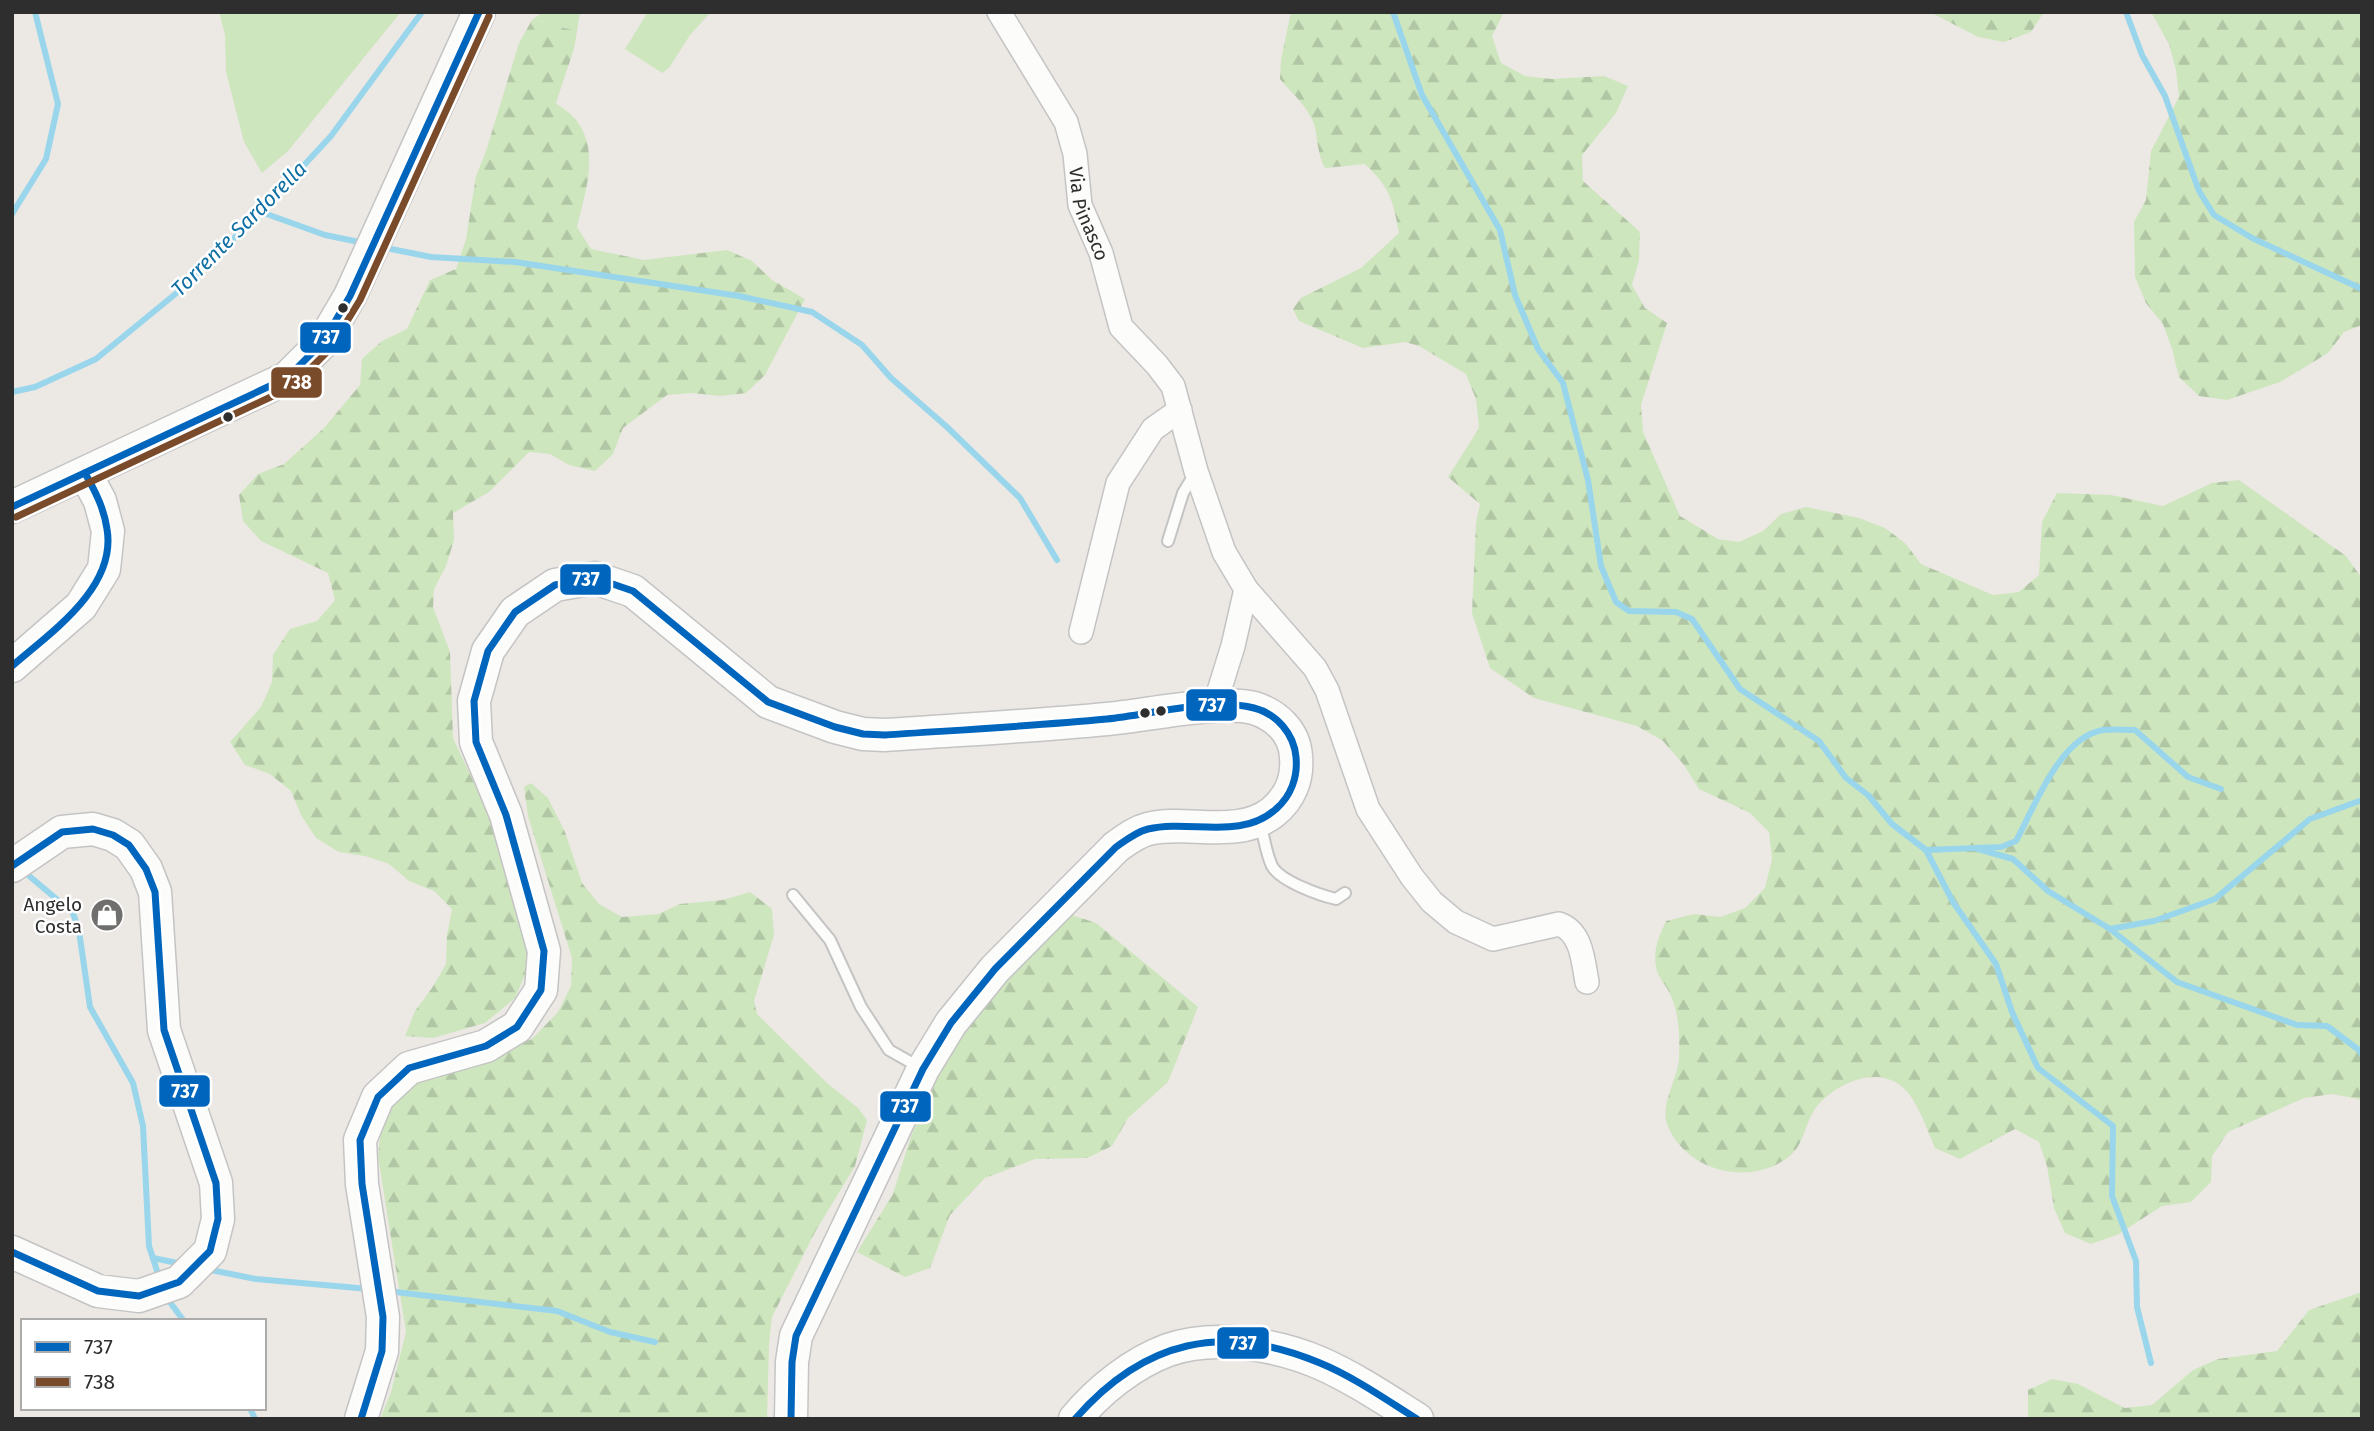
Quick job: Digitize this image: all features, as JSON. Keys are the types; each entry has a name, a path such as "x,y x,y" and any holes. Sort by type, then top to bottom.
{"main road":[{"path":"12,507 287,378 323,342 350,296 479,12"},
{"path":"12,666 81,606 104,569 108,531 100,501 85,473"},
{"path":"361,1419 382,1351 383,1317 362,1184 360,1140 378,1097 409,1068 486,1046 517,1027 541,990 544,951 506,815 476,742 474,701 488,651 515,612 555,585 595,578 633,591 768,702 835,727 863,734 884,735 1107,719 1214,706 1252,707 1270,715 1286,727 1296,752 1297,771 1293,787 1271,814 1260,820 1235,826 1151,828 1133,834 1116,847 995,969 951,1023 923,1069 796,1336 792,1362 791,1419"},
{"path":"12,866 62,832 93,829 113,835 129,845 146,869 155,892 164,1030 216,1183 218,1219 210,1251 179,1282 139,1296 98,1291 12,1252"},
{"path":"1075,1419 1104,1389 1150,1359 1169,1350 1212,1343 1268,1348 1317,1362 1370,1388 1417,1419"}],"street":[{"name":"Via Pinasco","path":"999,12 1066,122 1075,154 1080,205 1101,253 1121,327 1173,386 1196,471 1224,552 1246,589 1315,668 1327,690 1368,809 1412,877 1432,902 1457,922 1493,939 1559,924 1567,927 1580,946 1587,982"},
{"path":"1081,632 1118,483 1153,429 1180,410"},
{"path":"1214,706 1233,646 1246,589"}],"lane":[{"path":"1168,541 1183,493 1196,471"},
{"path":"1260,820 1272,866 1281,876 1323,896 1336,899 1345,893"},
{"path":"793,895 830,940 861,1007 889,1049 923,1069"}],"green space":[{"path":"219,12 401,12 288,151 262,173 244,142 226,72 225,35"},
{"path":"543,12 580,12 577,31 532,20"},
{"path":"648,12 711,12 690,35 669,68 662,73 625,49"},
{"path":"1291,12 1504,12 1492,36 1501,63 1525,76 1551,79 1604,76 1628,86 1616,113 1582,155 1583,181 1640,232 1639,260 1632,285 1645,308 1667,323 1641,405 1643,432 1680,516 1718,539 1739,542 1763,531 1781,514 1806,507 1859,518 1885,528 1905,543 1921,564 1993,595 2019,592 2039,575 2042,522 2057,493 2111,495 2163,506 2212,483 2239,480 2346,556 2361,577 2362,587 2362,1104 2359,1099 2332,1094 2304,1098 2228,1132 2212,1156 2211,1182 2191,1202 2162,1206 2117,1235 2091,1244 2065,1233 2054,1208 2047,1166 2039,1142 2015,1129 1960,1159 1935,1148 1922,1117 1904,1088 1880,1077 1854,1081 1829,1095 1815,1109 1796,1150 1775,1165 1758,1171 1721,1170 1688,1154 1667,1124 1666,1108 1678,1065 1679,1033 1673,1001 1657,971 1657,945 1666,921 1694,914 1720,917 1745,908 1765,888 1772,859 1769,832 1750,813 1699,789 1684,765 1663,741 1637,726 1534,698 1490,668 1472,613 1476,523 1480,504 1448,477 1479,428 1476,399 1466,374 1419,346 1405,342 1363,348 1299,321 1293,309 1301,298 1361,268 1399,233 1389,195 1365,164 1325,168 1311,118 1280,79"},
{"path":"1930,12 2044,12 2031,32 2004,42 1978,37"},
{"path":"2151,12 2362,12 2362,325 2344,332 2328,353 2280,382 2227,400 2199,396 2179,377 2163,324 2146,303 2135,277 2134,222 2146,200 2151,151 2179,97 2169,44"},
{"path":"532,20 577,31 574,49 556,103 577,121 588,146 589,173 577,227 591,249 644,260 727,250 752,261 772,280 805,299 765,375 746,393 720,396 693,393 667,395 623,428 613,454 595,471 569,465 550,454 529,452 489,492 453,513 454,540 446,566 434,589 433,607 450,652 453,738 502,843 533,956 515,998 485,1023 433,1038 405,1036 415,1011 446,964 447,935 452,909 434,891 409,881 389,864 365,856 339,852 316,838 301,815 291,791 270,774 245,765 230,742 261,707 272,682 273,655 290,629 317,621 335,600 328,573 261,541 243,521 239,495 258,474 284,464 324,428 360,385 362,359 382,341 407,329 430,280 456,269 466,239 476,176 519,43"},
{"path":"531,783 548,798 565,832 582,883 599,904 622,917 658,914 680,904 723,900 750,892 772,909 774,935 754,1001 757,1014 827,1083 858,1108 867,1120 855,1166 815,1232 772,1317 767,1419 380,1419 391,1392 406,1332 378,1156 381,1129 392,1104 412,1084 465,1067 532,1039 558,1012 571,986 572,958 528,816 524,787"},
{"path":"1072,915 1096,923 1198,1007 1168,1082 1128,1118 1112,1146 1087,1158 1035,1159 985,1178 950,1215 930,1268 905,1277 857,1252 893,1194 911,1136 949,1052 987,998"},
{"path":"2362,1292 2362,1419 2028,1417 2028,1390 2052,1379 2078,1384 2125,1408 2152,1405 2193,1370 2218,1359 2277,1351 2309,1310"}],"waterway":[{"path":"12,214 46,159 58,104 35,12"},
{"name":"Torrente Sardorella","path":"12,392 35,387 96,359 179,291 256,217 331,136 422,12"},
{"path":"1393,12 1422,95 1500,230 1515,295 1538,349 1563,383 1588,480 1601,566 1616,602 1629,611 1676,612 1692,619 1740,689 1819,741 1846,778 1868,795 1892,824 1926,850 1953,902 1996,964 2012,1012 2038,1068 2113,1126 2112,1196 2136,1261 2137,1307 2151,1363"},
{"path":"2126,12 2142,55 2165,96 2199,191 2214,215 2252,238 2362,289"},
{"path":"261,212 325,235 364,243"},
{"path":"381,247 431,257 515,262 739,296 812,312 862,345 891,378 947,427 1020,498 1057,560"},
{"path":"1926,850 2001,847 2016,841 2050,775 2062,759 2074,745 2088,735 2103,730 2135,730 2188,777 2221,789"},
{"path":"2110,929 2154,921 2215,899 2310,819 2362,800"},
{"path":"1978,849 2013,859 2048,891 2110,929 2177,982 2297,1025 2327,1026 2362,1055"},
{"path":"21,869 73,913 79,931 90,1007 133,1083 143,1126 149,1246 160,1280"},
{"path":"153,1258 182,1264"},
{"path":"206,1269 256,1279 369,1289"},
{"path":"387,1291 557,1311 610,1332 655,1342"},
{"path":"166,1297 182,1319"},
{"path":"251,1410 255,1419"}],"transit line":[{"name":"737","path":"12,507 287,378 323,342 350,296 479,12"},
{"name":"738","path":"16,517 292,387 330,349 360,300 489,16"},
{"name":"737","path":"12,666 78,607 102,571 107,550 106,521 85,473"},
{"name":"737","path":"361,1419 382,1351 383,1317 362,1184 360,1140 378,1097 409,1068 486,1046 517,1027 541,990 544,951 506,815 476,742 474,701 488,651 515,612 555,585 595,578 633,591 768,702 835,727 863,734 885,735 1079,721 1220,705 1254,708 1270,715 1288,733 1296,757 1292,786 1276,809 1262,819 1247,824 1231,827 1164,827 1144,830 1127,839 995,969 951,1023 923,1069 796,1336 792,1362 791,1419"},
{"name":"737","path":"12,866 62,832 93,829 113,835 129,845 146,869 155,892 164,1030 216,1183 218,1219 210,1251 179,1282 139,1296 98,1291 12,1252"},
{"name":"737","path":"1075,1419 1101,1392 1129,1371 1157,1356 1187,1346 1218,1342 1251,1343 1284,1350 1320,1363 1417,1419"}],"place":[{"name":"Angelo Costa","path":"107,915"}]}
